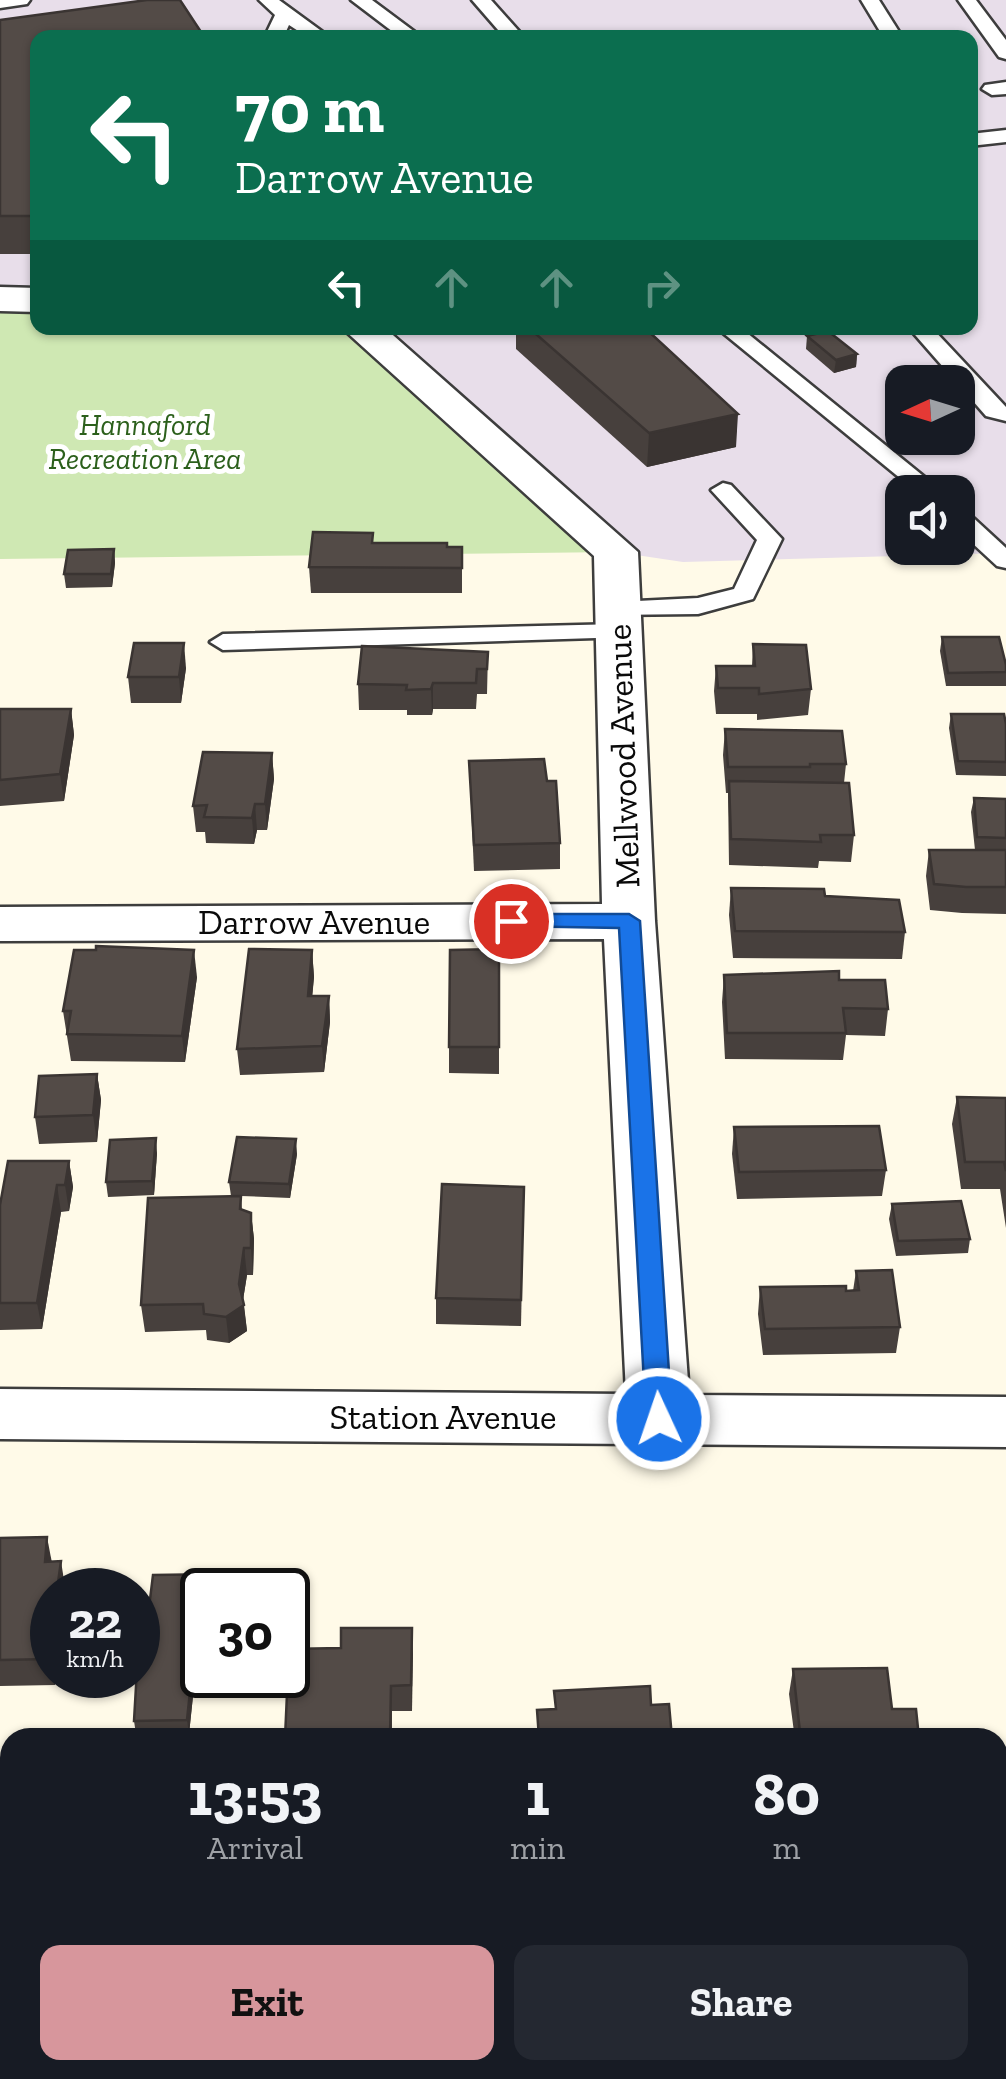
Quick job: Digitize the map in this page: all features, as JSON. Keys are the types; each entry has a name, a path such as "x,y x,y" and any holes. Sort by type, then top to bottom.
{"street":[{"path":"0,299 30,300"},
{"name":"Mellwood Avenue","path":"370,335 616,552 629,921 659,1419"},
{"name":"Darrow Avenue","path":"0,924 629,921"},
{"name":"Station Avenue","path":"0,1414 1006,1422"}],"lane":[{"path":"0,2 21,0"},
{"path":"268,0 310,30"},
{"path":"360,0 403,30"},
{"path":"480,0 508,30"},
{"path":"870,0 889,30"},
{"path":"967,0 1006,52"},
{"path":"277,30 285,14"},
{"path":"978,139 1006,136"},
{"path":"737,335 910,475"},
{"path":"926,335 994,411 1006,414"},
{"path":"223,642 618,621 744,594 770,539 724,490"},
{"path":"975,532 1006,561"}],"shaded area":[{"path":"0,0 1006,0 1006,553 975,554 975,475 885,475 885,556 683,562 616,552 370,335 978,335 978,30 30,30 30,300 0,299"}],"green space":[{"name":"Hannaford Recreation Area","path":"0,299 30,300 30,335 370,335 616,552 0,559"}],"building":[{"path":"147,0 180,0 200,30 30,30 30,216 0,216 0,20"},
{"path":"537,335 653,335 738,414 649,433"},
{"path":"833,335 857,354 836,360 807,336"},
{"path":"313,532 373,533 372,543 447,543 447,547 462,547 462,568 309,567"},
{"path":"114,549 111,574 64,574 68,550"},
{"path":"942,637 999,637 1006,672 948,673"},
{"path":"134,643 184,643 179,677 128,677"},
{"path":"753,644 806,645 811,689 759,694 759,688 718,688 716,666 755,666"},
{"path":"362,646 488,652 487,669 477,669 476,683 433,683 431,689 358,684"},
{"path":"0,709 71,709 60,774 0,780"},
{"path":"951,714 1004,714 1006,762 958,761"},
{"path":"725,729 842,731 846,764 728,767"},
{"path":"203,752 272,753 265,804 255,804 252,818 204,817 207,805 193,806"},
{"path":"544,759 547,781 556,781 560,843 474,845 469,761"},
{"path":"729,781 849,783 854,835 820,835 821,842 731,839"},
{"path":"974,798 1006,799 1006,838 977,837"},
{"path":"929,850 1006,850 1006,887 934,884"},
{"path":"731,888 824,889 825,896 899,900 905,932 735,931"},
{"path":"96,946 194,950 182,1036 67,1034 71,1011 63,1011 74,950 96,950"},
{"path":"249,949 312,950 308,996 329,996 322,1046 237,1049"},
{"path":"499,949 499,1047 449,1047 450,950"},
{"path":"839,971 839,980 885,980 888,1009 843,1008 846,1033 727,1033 724,975"},
{"path":"97,1074 93,1115 35,1117 39,1076"},
{"path":"957,1097 1006,1098 1006,1171 1004,1162 965,1162"},
{"path":"879,1126 886,1170 739,1172 734,1127"},
{"path":"237,1137 296,1139 289,1184 229,1182"},
{"path":"156,1138 152,1181 106,1182 110,1140"},
{"path":"8,1161 69,1161 65,1185 57,1185 37,1303 0,1303 0,1205"},
{"path":"442,1184 524,1187 521,1300 436,1298"},
{"path":"241,1196 240,1209 251,1213 251,1248 244,1248 239,1284 244,1305 226,1317 204,1314 203,1304 141,1305 148,1198"},
{"path":"961,1201 970,1239 898,1241 892,1204"},
{"path":"892,1270 900,1327 765,1329 760,1287 846,1286 846,1291 859,1290 856,1271"},
{"path":"47,1537 45,1562 61,1561 60,1568 30,1568 30,1659 0,1660 0,1538"},
{"path":"160,1575 180,1575 180,1698 189,1698 187,1720 134,1721 135,1698 160,1698"},
{"path":"341,1628 412,1628 411,1685 391,1686 390,1728 285,1728 287,1698 310,1698 310,1649 341,1648"},
{"path":"887,1668 892,1709 916,1709 918,1728 800,1728 793,1669"},
{"path":"650,1686 651,1705 669,1704 671,1728 538,1728 537,1710 556,1709 554,1691"}],"route":[{"path":"511,921 629,921 659,1419"}]}
